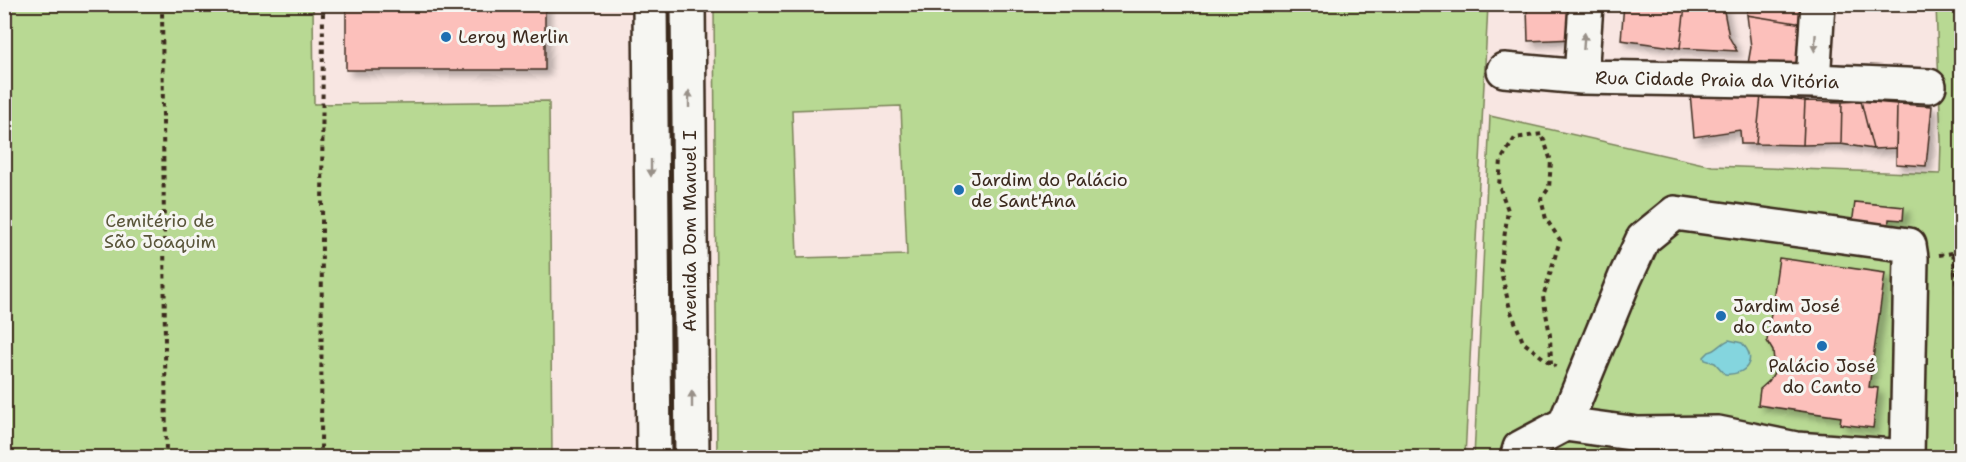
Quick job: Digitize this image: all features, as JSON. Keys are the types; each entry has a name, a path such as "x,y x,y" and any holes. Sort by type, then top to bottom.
{"main road":[{"name":"Avenida Dom Manuel I","path":"650,4 654,458"},
{"name":"Avenida Dom Manuel I","path":"688,4 692,458"},
{"path":"1581,77 1586,4"},
{"path":"1812,81 1818,4"},
{"name":"Rua Cidade Praia da Vitória","path":"1504,70 1581,77 1812,81 1929,86"},
{"path":"1517,458 1520,448 1565,424 1638,434 1718,433 1796,449 1907,457 1911,258 1909,245 1675,213 1643,239 1565,424"}],"path":[{"path":"162,4 166,458"},
{"path":"321,458 323,4"},
{"path":"1551,364 1550,335 1543,297 1560,240 1546,219 1541,199 1550,188 1551,161 1542,134 1515,138 1501,160 1499,186 1508,210 1500,268 1510,309 1523,342 1551,364 1584,379"},
{"path":"1962,255 1953,253 1962,332"},
{"path":"1953,458 1962,425"}],"green space":[{"name":"Cemitério de São Joaquim","path":"4,5 313,5 314,104 549,101 552,457 5,457"},
{"path":"714,5 1488,5 1465,457 717,457","holes":["901,106 907,255 797,258 792,110"]},
{"name":"Jardim José do Canto","path":"1936,5 1961,5 1961,457 1474,458 1490,116 1712,166 1940,174"}],"water":[{"path":"1729,340 1742,343 1747,349 1749,361 1744,370 1725,374 1715,363 1705,360 1704,357"}],"building":[{"name":"Leroy Merlin","path":"346,4 545,4 545,70 346,70"},
{"path":"1574,4 1575,39 1528,41 1527,7"},
{"path":"1624,4 1685,6 1680,48 1621,40"},
{"path":"1748,4 1808,4 1809,25 1747,15"},
{"path":"1685,6 1723,6 1729,37 1737,51 1680,48"},
{"path":"1747,15 1809,25 1802,73 1748,64 1751,47"},
{"path":"1690,93 1761,95 1756,144 1741,144 1740,130 1694,137"},
{"path":"1761,95 1805,101 1803,145 1756,144"},
{"path":"1805,101 1842,102 1841,144 1803,145"},
{"path":"1861,101 1897,104 1896,148 1873,149"},
{"path":"1861,101 1873,149 1841,144 1842,102"},
{"path":"1897,104 1932,106 1926,166 1896,164"},
{"path":"1855,202 1904,207 1903,220 1889,219 1888,229 1852,225"},
{"name":"Palácio José do Canto","path":"1779,258 1885,273 1869,387 1878,388 1873,428 1840,424 1841,417 1758,405 1760,389 1775,371 1773,351 1767,341"}],"place":[{"name":"Leroy Merlin","path":"446,37"},
{"name":"Jardim do Palácio de Sant'Ana","path":"959,190"},
{"name":"Jardim José do Canto","path":"1721,316"},
{"name":"Palácio José do Canto","path":"1822,346"}]}
